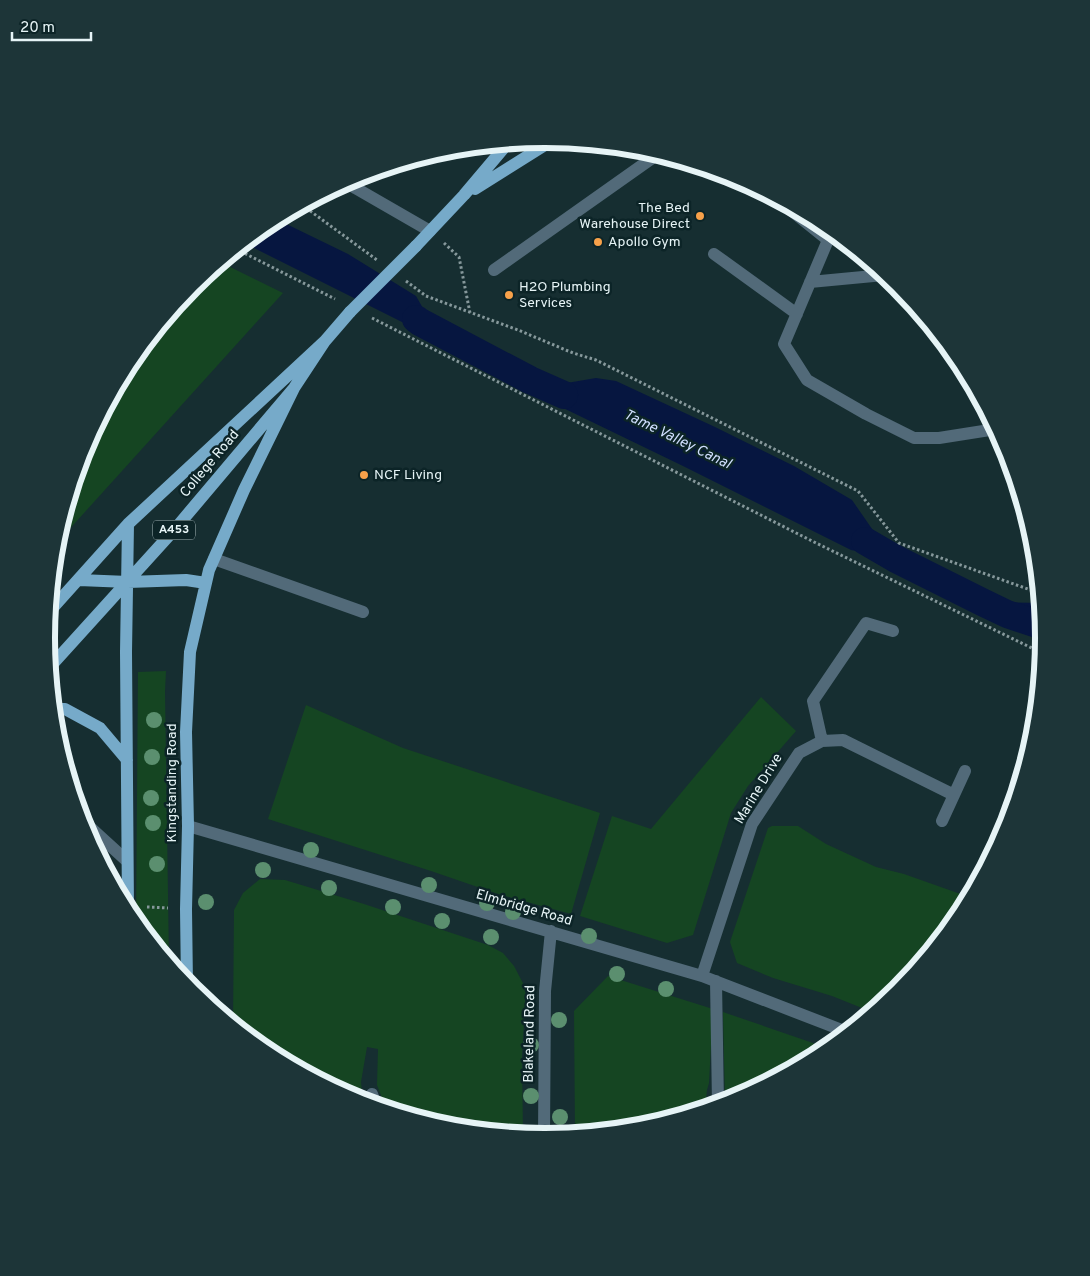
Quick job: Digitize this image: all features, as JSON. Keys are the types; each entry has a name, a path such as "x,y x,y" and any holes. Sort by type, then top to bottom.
{"main road":[{"name":"A453","path":"464,195 540,148"},
{"name":"A453","path":"430,231 502,150"},
{"name":"College Road","path":"56,604 128,524 325,341 350,312 430,231"},
{"name":"College Road","path":"56,661 128,582 294,388 325,341"},
{"name":"Kingstanding Road","path":"187,971 188,826 186,732 190,652 206,583 214,558 244,490 294,388"},
{"path":"128,524 126,652 128,894"},
{"path":"79,580 128,582 186,580 206,583"},
{"path":"60,709 65,709 100,728 127,760"}],"street":[{"path":"494,270 650,159"},
{"path":"353,187 430,231"},
{"path":"828,238 784,344 807,380 866,414 914,438 939,438 988,430"},
{"path":"714,254 797,314"},
{"path":"810,282 873,275"},
{"path":"214,558 363,612"},
{"path":"822,741 813,701 866,624 893,631"},
{"name":"Marine Drive","path":"702,976 752,824 799,752 822,741 843,740 954,795"},
{"path":"942,821 965,771"},
{"name":"Elmbridge Road","path":"188,826 702,976 840,1029"},
{"path":"94,830 127,861"},
{"name":"Blakeland Road","path":"544,1128 545,991 551,931"},
{"path":"716,981 718,1097"}],"path":[{"path":"308,210 380,262"},
{"path":"430,231 459,257 470,312"},
{"path":"243,252 339,300"},
{"path":"403,279 426,296 573,353 596,360 858,491 899,543 1033,591"},
{"path":"365,314 812,541 1035,649"},
{"path":"137,908 186,909"}],"green space":[{"path":"227,266 283,293 66,532 81,480 92,450 106,421 138,366 177,315"},
{"path":"166,671 169,951 136,907 138,672"},
{"path":"761,697 796,731 748,786 731,813 693,935 667,943 580,916 612,816 651,829"},
{"path":"306,705 403,748 600,813 571,914 498,894 268,819"},
{"path":"772,826 798,826 826,844 876,867 904,874 962,894 934,936 913,961 864,1009 832,996 773,978 737,963 730,942 768,828"},
{"path":"260,879 285,880 488,945 503,953 514,966 526,989 522,1056 523,1127 449,1119 383,1101 377,1085 378,1049 367,1047 361,1082 362,1093 300,1062 247,1027 233,1015 234,910 243,893"},
{"path":"608,976 713,1009 709,1083 706,1101 641,1119 575,1127 574,1011"},
{"path":"723,1012 817,1045 762,1077 725,1094"}],"water":[{"path":"285,223 348,254 416,296 428,317 449,338 421,331 251,246"},
{"path":"596,378 616,381 715,427 794,466 852,500 879,539 896,559 851,550 559,406 530,380 555,385"},
{"path":"982,602 1034,603 1035,638 999,618"}],"waterway":[{"name":"Tame Valley Canal","path":"416,319 530,380 564,395"},
{"name":"Tame Valley Canal","path":"865,541 896,559 1007,614 1035,623"}],"place":[{"name":"The Bed Warehouse Direct","path":"700,216"},
{"name":"Apollo Gym","path":"598,242"},
{"name":"H2O Plumbing Services","path":"509,295"},
{"name":"NCF Living","path":"364,475"}]}
